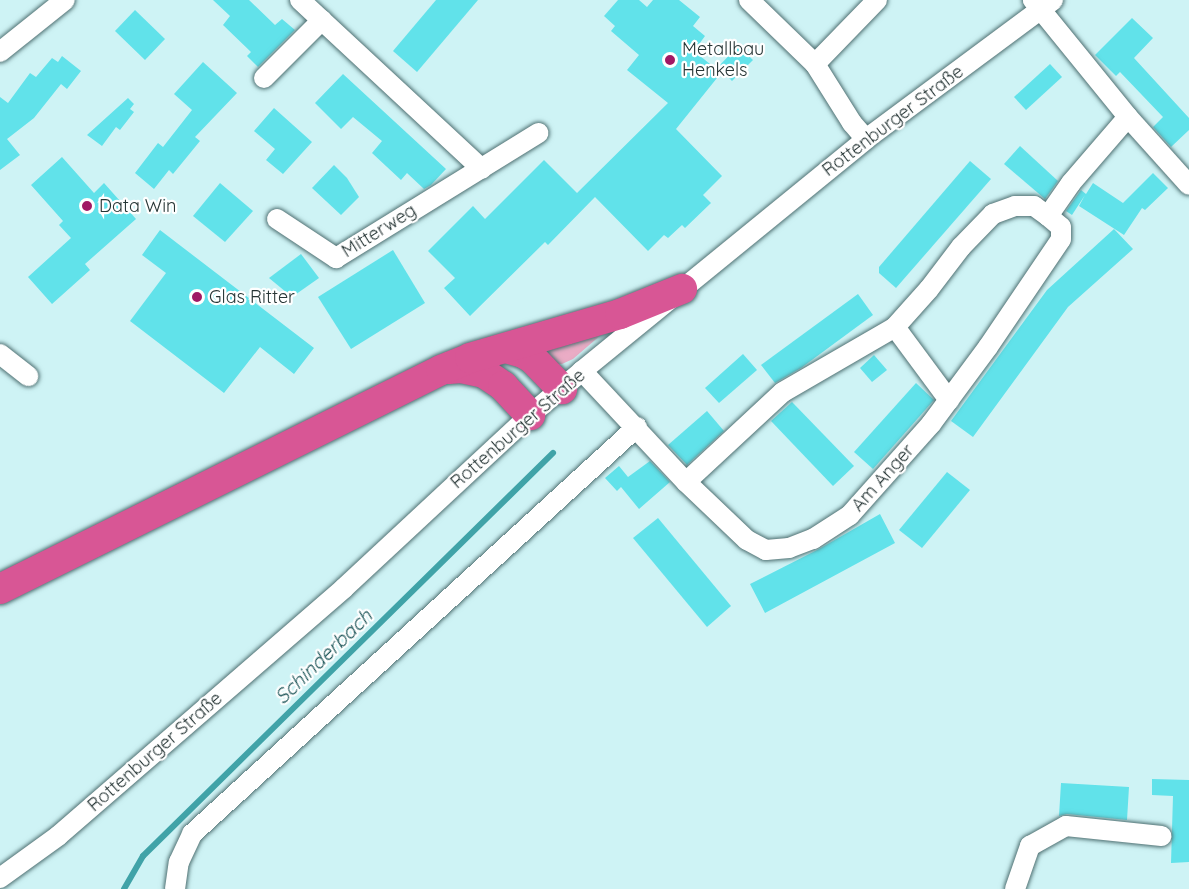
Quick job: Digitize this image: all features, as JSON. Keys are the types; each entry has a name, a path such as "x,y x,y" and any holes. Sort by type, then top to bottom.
{"highway":[{"path":"0,589 441,370 620,314 682,289"},
{"path":"506,348 523,353 572,380"},
{"path":"441,370 461,368 484,373 503,386 530,416"}],"street":[{"path":"0,52 65,0"},
{"path":"300,0 482,169"},
{"path":"749,0 816,64 852,123 866,139"},
{"path":"816,64 877,0"},
{"path":"1042,3 1059,34 1128,117 1189,185"},
{"name":"Rottenburger Straße","path":"0,878 58,836 344,588 572,380 866,139 1042,3"},
{"path":"264,78 322,20"},
{"path":"686,482 783,392 895,327 923,296 961,247 993,214 1015,206 1034,206 1048,216 1071,183 1128,117"},
{"name":"Mitterweg","path":"277,219 336,258 538,133"},
{"name":"Am Anger","path":"572,380 637,427 686,482 747,540 766,550 789,548 813,539 850,515 905,456 949,400 1061,239 1061,227 1048,216"},
{"path":"895,327 949,400"},
{"path":"0,354 28,376"},
{"path":"176,889 179,862 192,834 637,427"},
{"path":"1015,889 1030,846 1066,826 1161,836"}],"shaded area":[{"path":"602,334 573,359 562,364 556,364 542,350"}],"building":[{"path":"213,0 249,0 275,25 282,19 295,30 258,67 247,56 251,52 223,25 230,16"},
{"path":"436,0 478,0 417,72 393,51"},
{"path":"618,0 639,0 647,7 653,0 679,0 700,17 693,26 705,36 694,51 721,73 676,129 722,176 703,195 711,203 685,228 682,225 668,238 664,235 648,251 595,197 548,245 545,242 470,316 444,288 455,278 428,251 473,206 485,219 544,160 577,193 668,103 627,70 639,55 611,31 615,26 604,16"},
{"path":"135,10 165,39 145,60 115,31"},
{"path":"1132,18 1153,38 1134,58 1189,118 1189,130 1171,147 1153,127 1163,117 1120,72 1116,76 1095,55"},
{"path":"738,46 753,60 732,81 718,67"},
{"path":"62,56 81,71 67,89 61,84 34,118 7,139 20,155 0,170 0,97 8,103 30,73 36,77 52,58 58,62"},
{"path":"203,62 237,93 195,137 200,141 173,174 169,170 154,189 135,173 158,143 163,147 192,110 174,94"},
{"path":"1050,64 1062,77 1026,110 1014,97"},
{"path":"343,74 446,169 431,185 424,189 407,173 401,180 372,153 382,141 353,117 341,129 315,103"},
{"path":"128,98 134,104 130,109 134,112 120,130 116,127 102,146 87,135"},
{"path":"274,108 312,142 283,174 266,160 275,149 254,131"},
{"path":"1020,146 1058,181 1045,199 1004,164"},
{"name":"Data Win","path":"62,157 94,193 104,183 136,219 85,264 90,270 52,304 28,277 71,238 59,225 63,221 31,185"},
{"path":"970,161 991,179 896,288 879,273 879,267"},
{"path":"334,165 347,178 359,197 341,215 312,188"},
{"path":"1153,173 1168,188 1145,210 1142,208 1124,235 1079,206 1085,195 1072,215 1066,211 1081,190 1086,194 1093,183 1123,203"},
{"path":"220,183 253,211 225,242 193,216"},
{"path":"1114,229 1133,249 1068,307 973,437 951,421 1047,290"},
{"name":"Glas Ritter","path":"160,230 314,348 294,374 260,347 224,393 130,321 166,273 142,255"},
{"path":"393,250 425,303 351,349 318,297"},
{"path":"301,254 319,278 292,297 269,278"},
{"path":"858,294 873,315 801,368 775,383 761,365"},
{"path":"743,354 757,370 719,403 705,388"},
{"path":"874,355 887,370 872,382 860,368"},
{"path":"916,383 934,400 873,469 854,452"},
{"path":"792,402 854,466 833,486 771,421"},
{"path":"707,411 724,431 687,465 668,445"},
{"path":"650,461 670,482 639,509 621,487 617,491 605,478 619,466 628,477"},
{"path":"947,472 970,490 922,548 899,530"},
{"path":"880,514 895,543 765,613 750,584 819,549"},
{"path":"658,518 731,606 707,627 633,538"},
{"path":"1152,779 1189,780 1189,862 1171,863 1173,796 1152,795"},
{"path":"1061,783 1129,787 1127,820 1067,814 1059,816"}],"waterway":[{"name":"Schinderbach","path":"124,889 143,856 553,453"}],"place":[{"name":"Metallbau Henkels","path":"670,60"},
{"name":"Data Win","path":"87,206"},
{"name":"Glas Ritter","path":"197,297"}]}
